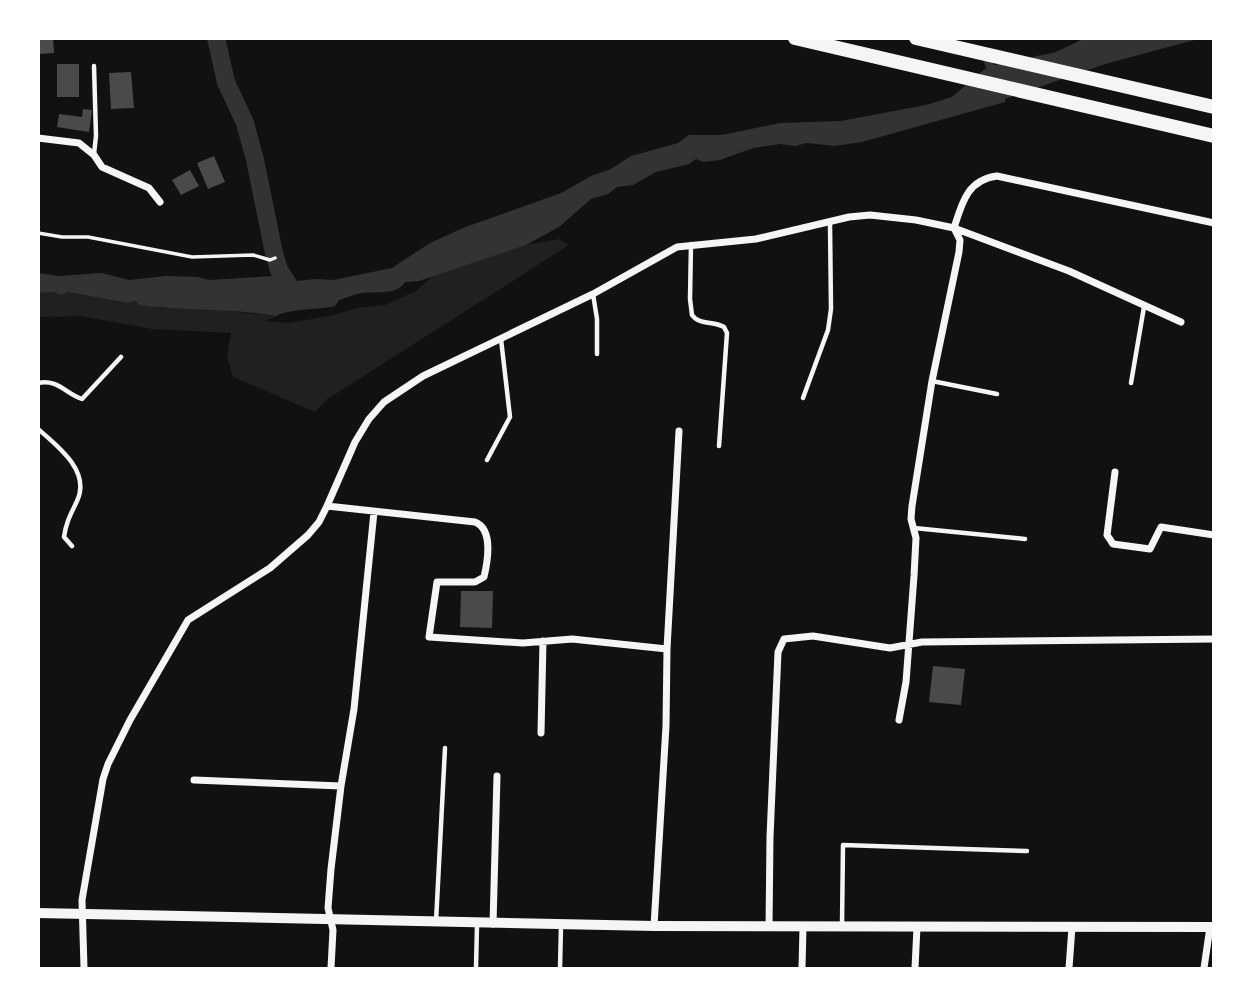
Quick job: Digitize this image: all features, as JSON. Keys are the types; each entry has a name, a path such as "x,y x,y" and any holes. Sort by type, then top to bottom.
{"highway":[{"path":"794,38 1213,136"},
{"path":"916,38 1213,107"}],"main road":[{"path":"38,913 330,918 477,924 1212,927"}],"street":[{"path":"38,138 79,144 94,155 102,167 149,188 160,202"},
{"path":"899,720 906,682 914,576 912,506 932,381 959,252 960,240 954,228 961,205 975,183 997,176 1213,223"},
{"path":"84,968 82,913 103,779 108,764 178,634 188,620 261,574 319,522 355,442 369,419 384,402 423,376 593,294 668,251 691,244 756,239 870,215 954,228 1069,271 1181,323"},
{"path":"654,926 679,431"},
{"path":"1115,472 1107,535 1113,544 1150,549 1161,527 1213,535"},
{"path":"327,506 475,522 486,529 484,577 475,583 437,582 429,637 523,643 572,639 667,649"},
{"path":"331,968 333,930 328,908 331,869 354,709 373,512"},
{"path":"769,926 773,750 780,645 784,639 790,636 813,636 890,648 922,642 1213,639"},
{"path":"541,733 543,641"},
{"path":"493,924 497,776"},
{"path":"194,780 341,786"},
{"path":"802,968 803,927"},
{"path":"915,968 917,927"},
{"path":"1069,968 1072,927"},
{"path":"1204,968 1212,927"}],"lane":[{"path":"94,66 94,155"},
{"path":"803,398 828,330 831,309 830,223"},
{"path":"691,244 692,315 701,321 718,323 727,333 719,446"},
{"path":"593,294 597,318 597,354"},
{"path":"1131,383 1144,307"},
{"path":"486,460 510,417 500,339"},
{"path":"38,383 57,383 82,399 121,357"},
{"path":"932,381 997,394"},
{"path":"38,429 79,471 82,486 66,524 64,537 72,546"},
{"path":"914,527 1025,539"},
{"path":"436,923 445,748"},
{"path":"842,927 843,845 1027,851"},
{"path":"476,968 477,924"},
{"path":"560,968 561,925"}],"path":[{"path":"38,233 88,237 180,256 205,258 253,255 270,260 275,258"}],"shaded area":[{"path":"1083,39 1198,39 1105,64 1005,99 1005,102 862,142 835,146 780,144 753,148 720,160 704,162 696,159 689,164 656,172 633,185 617,187 608,194 591,199 559,227 526,245 419,281 405,282 391,291 353,295 339,300 335,306 276,316 139,305 136,301 127,303 68,292 61,295 52,292 39,293 39,273 58,276 102,273 129,280 166,276 209,280 273,276 289,282 333,280 392,268 430,243 463,228 561,193 591,176 611,169 631,156 678,143 689,135 722,135 780,123 841,121 926,105 952,97 986,68 982,57 990,54 994,65 1056,52"},
{"path":"559,239 569,245 326,400 315,412 233,377 227,357 231,333 152,329 81,316 39,317 39,293 61,295 68,292 126,303 137,301 161,308 203,308 276,316 265,321 290,323 357,308 385,305 416,291 435,274 526,245"}],"building":[{"path":"38,38 53,38 54,53 38,54"},
{"path":"57,64 79,64 79,97 57,97"},
{"path":"131,72 134,108 111,109 109,73"},
{"path":"83,109 92,110 89,132 57,127 59,114 82,117"},
{"path":"214,156 225,182 208,189 197,163"},
{"path":"190,170 199,186 181,195 172,180"},
{"path":"461,591 493,591 492,628 460,627"},
{"path":"933,666 965,669 961,705 929,702"}],"waterway":[{"path":"216,38 226,82 245,123 279,270 292,290"}]}
